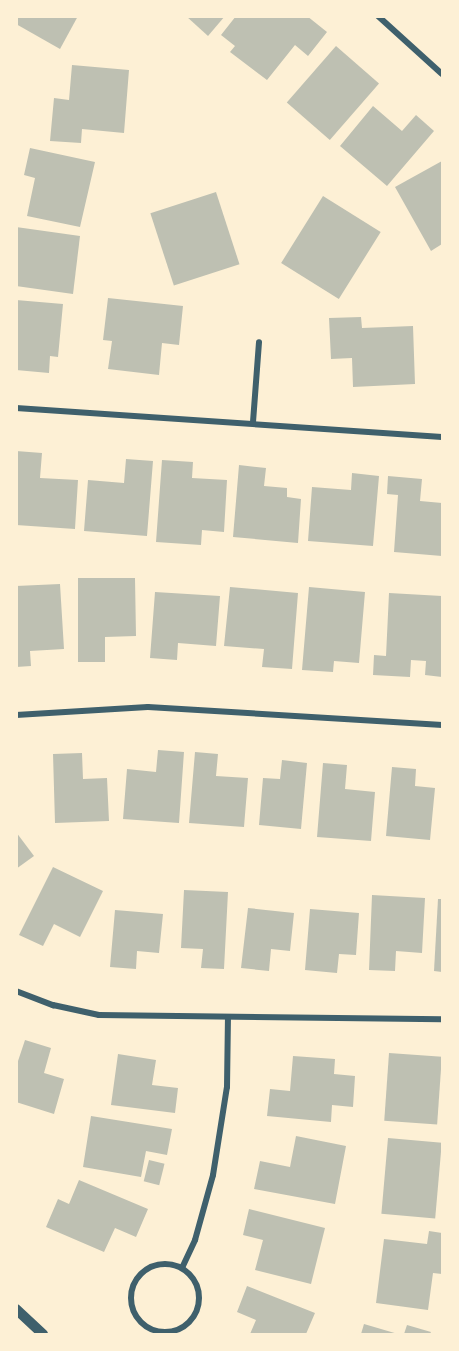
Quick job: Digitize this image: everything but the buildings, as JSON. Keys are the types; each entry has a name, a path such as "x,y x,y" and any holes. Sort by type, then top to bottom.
{"street":[{"path":"378,16 442,74"},
{"path":"253,422 259,342"},
{"path":"16,408 253,422 442,437"},
{"path":"16,715 148,707 442,725"},
{"path":"16,991 53,1005 99,1015 442,1019"},
{"path":"182,1268 195,1240 213,1174 227,1087 228,1018"},
{"path":"159,1265 182,1268 191,1275 200,1296 194,1317 177,1331 154,1331 144,1326 132,1307 133,1285 149,1268 159,1265"},
{"path":"16,1309 44,1335"}]}
